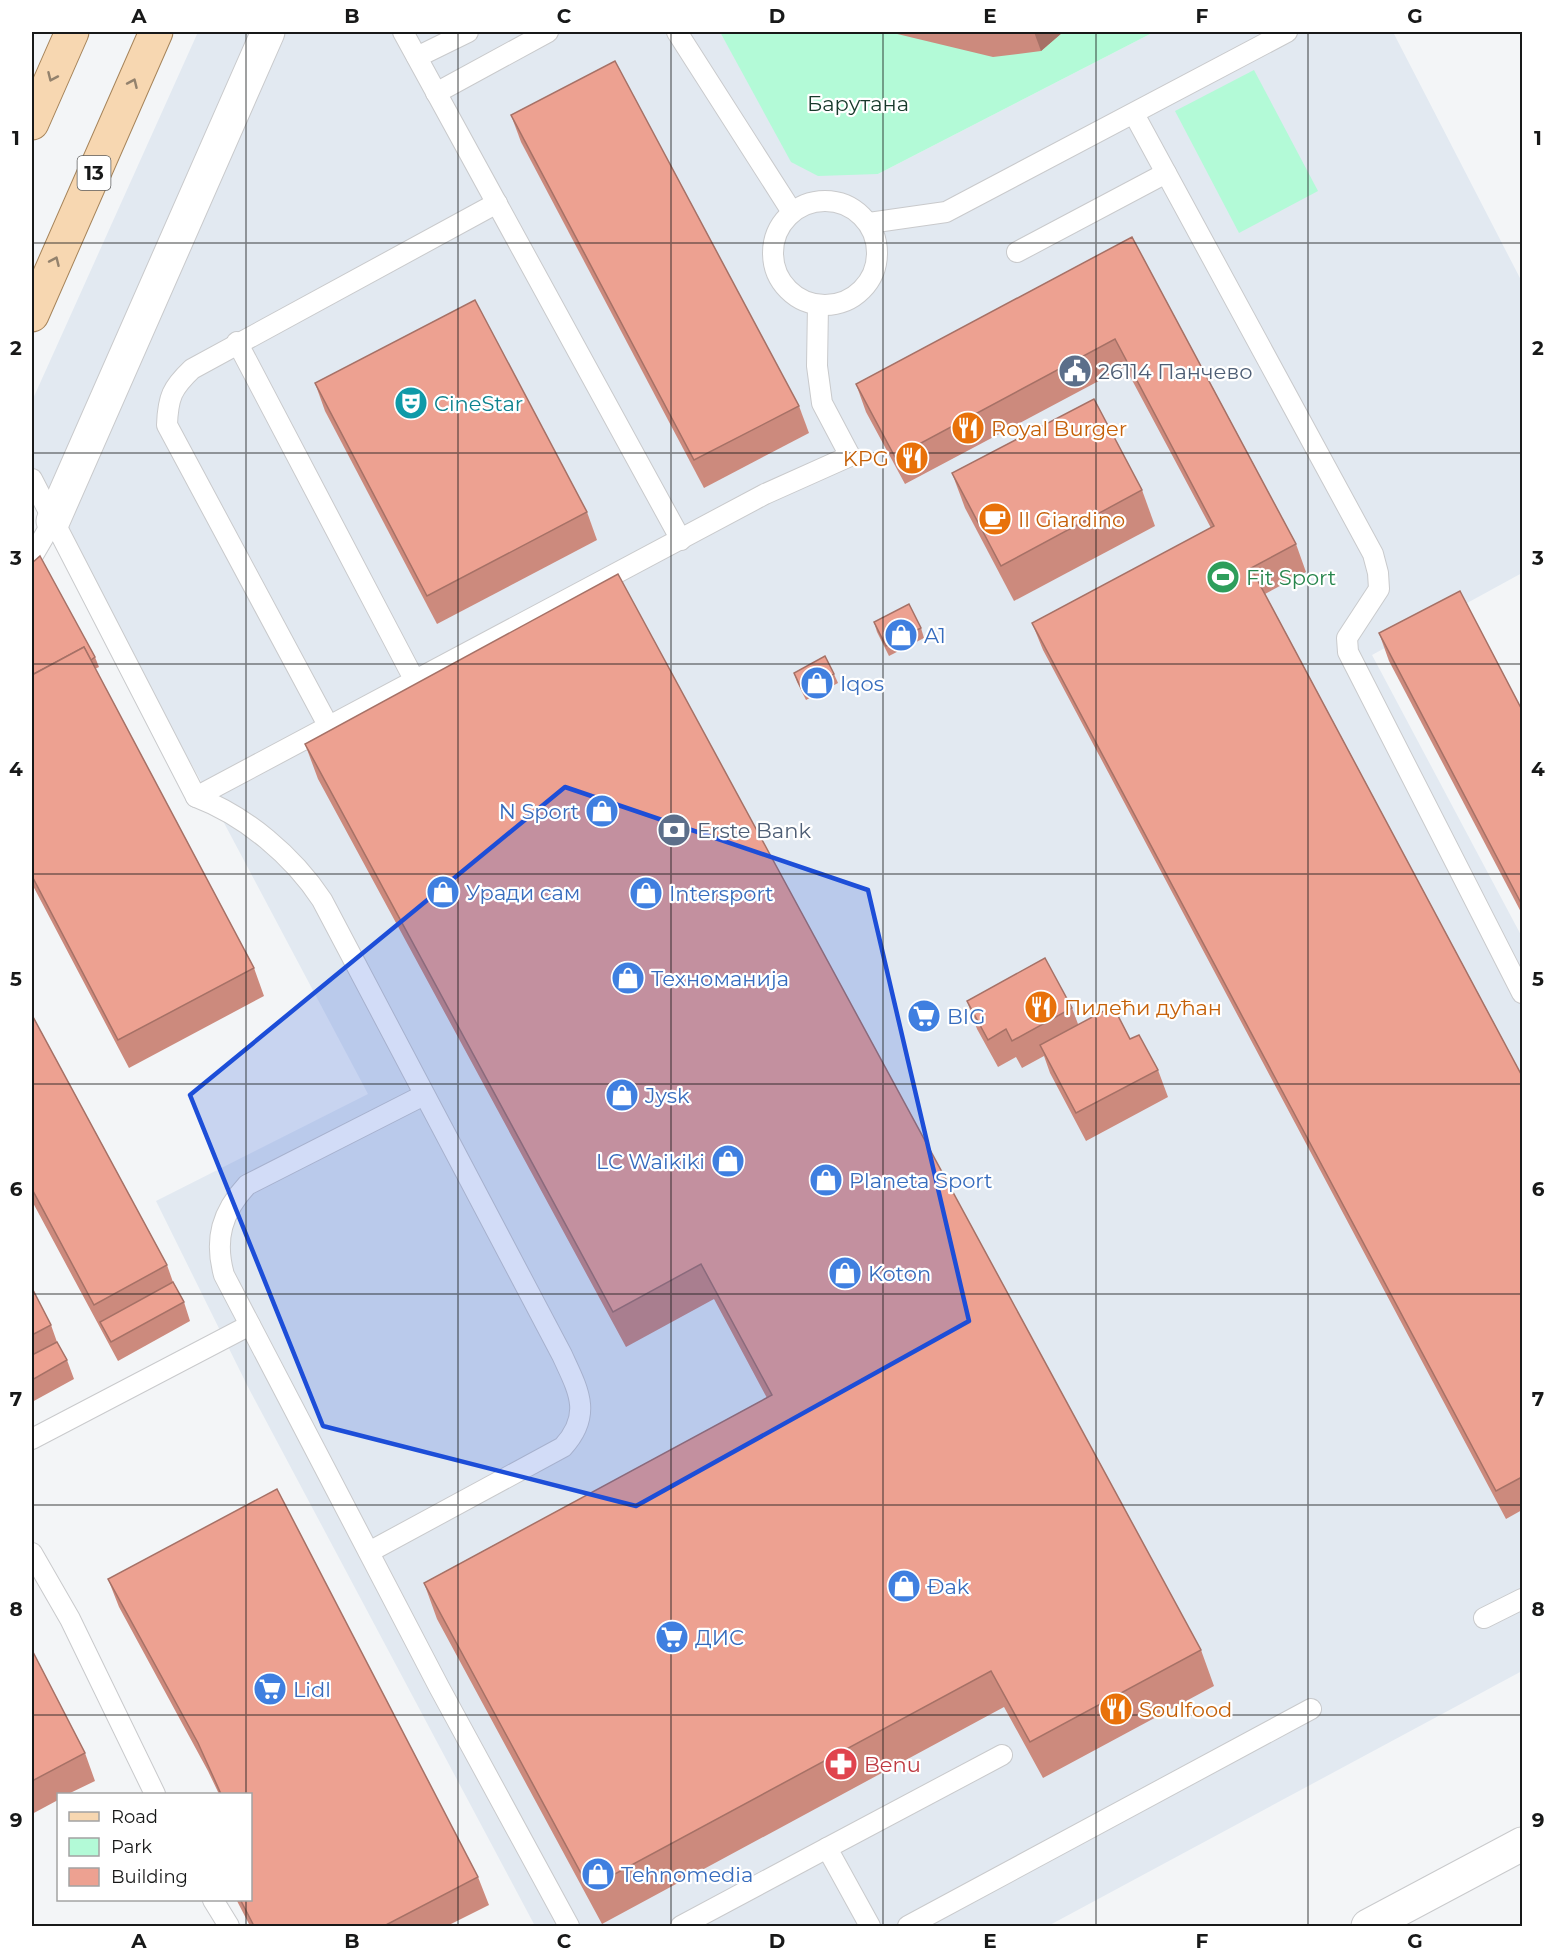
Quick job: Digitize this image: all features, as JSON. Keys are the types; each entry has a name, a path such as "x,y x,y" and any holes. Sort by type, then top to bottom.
{"main road":[{"path":"32,123 72,32"},
{"name":"13","path":"32,315 156,32"}],"street":[{"path":"53,521 267,32"},
{"path":"1368,1926 1522,1844"}],"lane":[{"path":"403,32 681,540"},
{"path":"417,57 468,32"},
{"path":"436,93 548,32"},
{"path":"677,32 792,212"},
{"path":"869,223 946,212 1287,32"},
{"path":"1134,114 1373,554 1379,589 1347,638 1348,652 1522,993"},
{"path":"1017,252 1166,173"},
{"path":"824,200 841,203 856,210 869,223 876,239 878,256 869,280 851,298 835,304 818,304 801,299 787,288 777,274 773,258 774,241 781,225 792,212 807,203 824,200"},
{"path":"329,727 167,425 168,405 174,386 192,369 237,342 497,203"},
{"path":"196,797 765,494 850,456 822,403 817,366 818,304"},
{"path":"237,342 415,681"},
{"path":"32,479 196,797 214,804 266,840 306,875 322,900 562,1355 582,1403 574,1435 563,1447 369,1552"},
{"path":"32,557 53,521"},
{"path":"424,1095 248,1185 233,1200 219,1238 218,1254 224,1275 250,1325 569,1926"},
{"path":"32,1439 250,1325"},
{"path":"32,1553 69,1619 154,1793"},
{"path":"1484,1618 1522,1599"},
{"path":"908,1926 1311,1709"},
{"path":"681,1926 1002,1755"},
{"path":"827,1848 870,1926"},
{"path":"214,1901 229,1926"}],"highlighted area":[{"path":"565,787 868,890 969,1321 636,1506 323,1426 190,1095"}],"shaded area":[{"name":"BIG","path":"198,32 720,32 750,84 878,174 1154,32 1393,32 1522,282 1522,573 1372,655 1522,937 1522,1671 1048,1926 535,1926 248,1387 156,1201 368,1094 214,804 53,521 32,468 32,401"}],"green space":[{"name":"Барутана","path":"720,32 1154,32 878,174 818,176 791,162"},
{"path":"1254,70 1318,191 1239,233 1175,111"}],"building":[{"path":"615,61 799,406 694,460 511,115"},
{"path":"1132,237 1296,544 1251,568 1522,1076 1522,1477 1496,1491 1032,623 1214,526 1115,339 895,457 856,384"},
{"path":"475,300 587,512 427,596 315,383"},
{"path":"1094,399 1142,490 1001,566 952,473"},
{"path":"40,556 95,657 91,660 84,647 32,675 32,563"},
{"path":"618,574 1201,1650 1030,1742 991,1671 589,1888 424,1583 772,1395 701,1264 613,1312 305,744"},
{"path":"1460,591 1522,710 1522,905 1379,633"},
{"path":"909,604 921,628 886,646 874,622"},
{"path":"84,647 254,968 118,1040 32,876 32,675"},
{"path":"825,656 834,674 802,690 794,673"},
{"path":"1045,958 1072,1008 1012,1041 1006,1029 988,1040 967,1001"},
{"path":"1113,1006 1130,1039 1139,1035 1158,1070 1076,1113 1040,1045"},
{"path":"32,1015 167,1265 94,1305 32,1189"},
{"path":"173,1282 184,1302 111,1342 100,1322"},
{"path":"32,1288 51,1325 32,1335"},
{"path":"57,1342 67,1360 32,1380 32,1355"},
{"name":"Lidl","path":"277,1489 478,1877 384,1926 254,1926 241,1901 252,1901 252,1793 221,1793 198,1743 108,1579"},
{"path":"32,1650 85,1753 32,1781"}],"place":[{"name":"26114 Панчево","path":"1075,371"},
{"name":"CineStar","path":"411,403"},
{"name":"Royal Burger","path":"968,428"},
{"name":"KPG","path":"912,458"},
{"name":"Il Giardino","path":"995,519"},
{"name":"Fit Sport","path":"1223,577"},
{"name":"A1","path":"901,635"},
{"name":"Iqos","path":"817,683"},
{"name":"N Sport","path":"602,811"},
{"name":"Erste Bank","path":"674,830"},
{"name":"Уради сам","path":"443,892"},
{"name":"Intersport","path":"646,893"},
{"name":"Техноманија","path":"628,978"},
{"name":"Пилећи дућан","path":"1041,1007"},
{"name":"BIG","path":"924,1016"},
{"name":"Jysk","path":"622,1095"},
{"name":"LC Waikiki","path":"728,1161"},
{"name":"Planeta Sport","path":"826,1180"},
{"name":"Koton","path":"845,1273"},
{"name":"Đak","path":"904,1586"},
{"name":"ДИС","path":"672,1637"},
{"name":"Lidl","path":"270,1689"},
{"name":"Soulfood","path":"1116,1709"},
{"name":"Benu","path":"841,1764"},
{"name":"Tehnomedia","path":"598,1874"}]}
